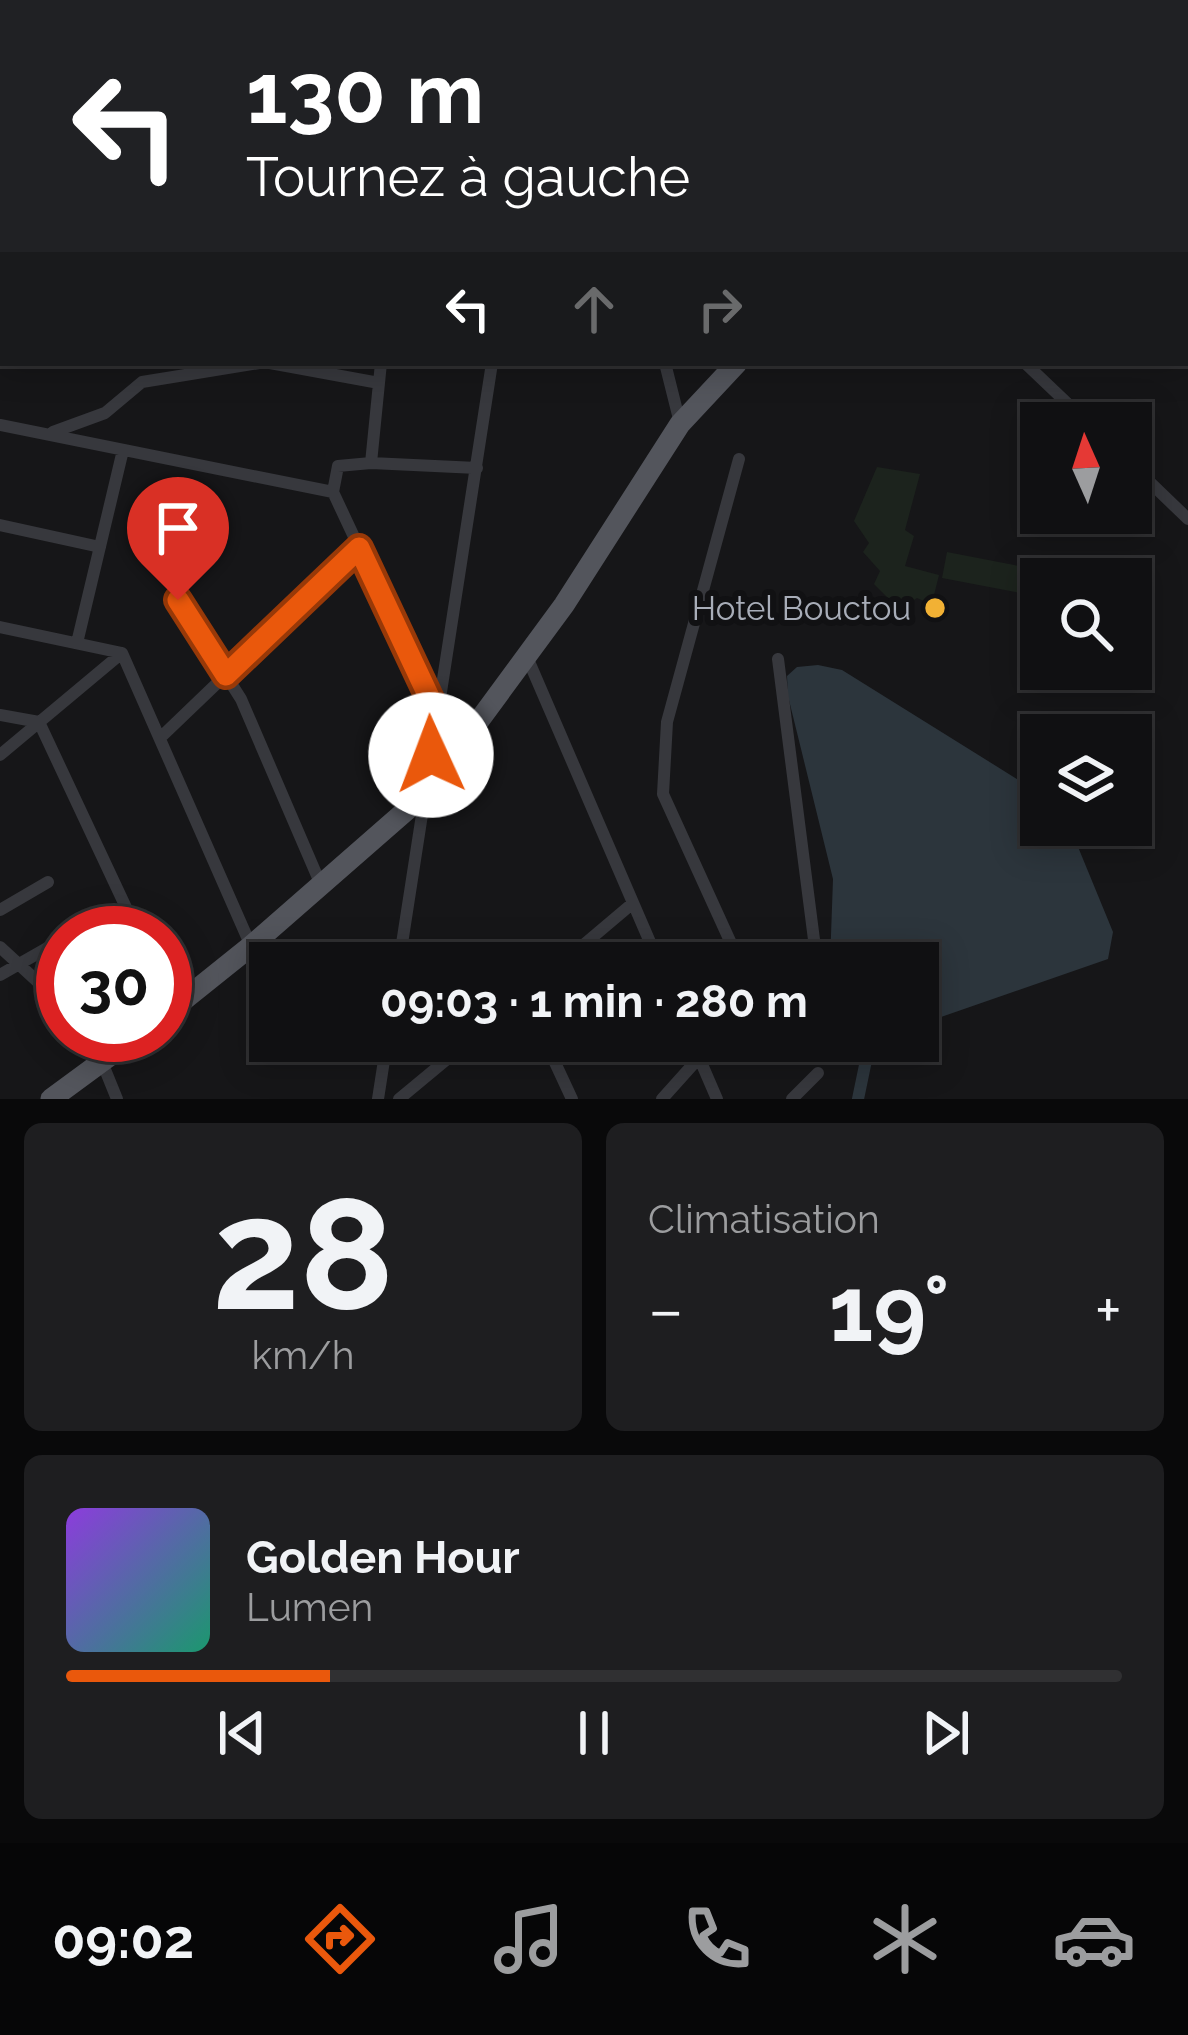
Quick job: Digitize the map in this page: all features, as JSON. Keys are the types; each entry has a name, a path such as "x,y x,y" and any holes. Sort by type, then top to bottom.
{"main road":[{"path":"256,942 424,794 564,605 680,424 734,366"},
{"path":"192,987 249,947"},
{"path":"51,1099 92,1062"}],"street":[{"path":"46,434 105,413 142,382 241,366"},
{"path":"300,366 379,383"},
{"path":"371,463 381,366"},
{"path":"402,942 492,366"},
{"path":"666,366 680,424"},
{"path":"1028,366 1066,402"},
{"path":"0,425 333,492"},
{"path":"77,643 123,450"},
{"path":"730,942 663,794 668,722 740,459"},
{"path":"438,716 333,492 338,466 477,468"},
{"path":"1152,484 1188,519"},
{"path":"0,526 100,547"},
{"path":"160,738 359,548"},
{"path":"178,600 241,699 321,885"},
{"path":"0,627 122,653"},
{"path":"0,754 122,653"},
{"path":"122,653 249,942"},
{"path":"526,656 649,942"},
{"path":"778,659 815,942"},
{"path":"0,715 39,722"},
{"path":"39,722 125,906"},
{"path":"0,892 0,909 48,882"},
{"path":"587,942 633,903"},
{"path":"0,947 36,981"},
{"path":"0,975 36,955"},
{"path":"107,1062 117,1099"},
{"path":"378,1099 384,1062"},
{"path":"399,1099 444,1062"},
{"path":"555,1062 572,1099"},
{"path":"662,1099 695,1062"},
{"path":"701,1062 717,1099"},
{"path":"792,1099 818,1072"}],"shaded area":[{"path":"877,467 920,474 905,530 914,536 905,566 939,575 934,595 937,607 917,598 911,602 915,621 905,624 879,614 889,599 874,584 880,571 863,552 869,543 854,521"},
{"path":"947,552 1020,566 1020,593 942,578"},
{"path":"797,667 842,670 1020,781 1020,846 1078,846 1113,932 1108,959 939,1018 939,942 831,942 833,879 788,696 787,676"}],"waterway":[{"path":"858,1099 866,1062"}],"place":[{"name":"Hotel Bouctou","path":"935,608"}],"route":[{"path":"178,600 226,675 359,548 438,716 431,755"}]}
